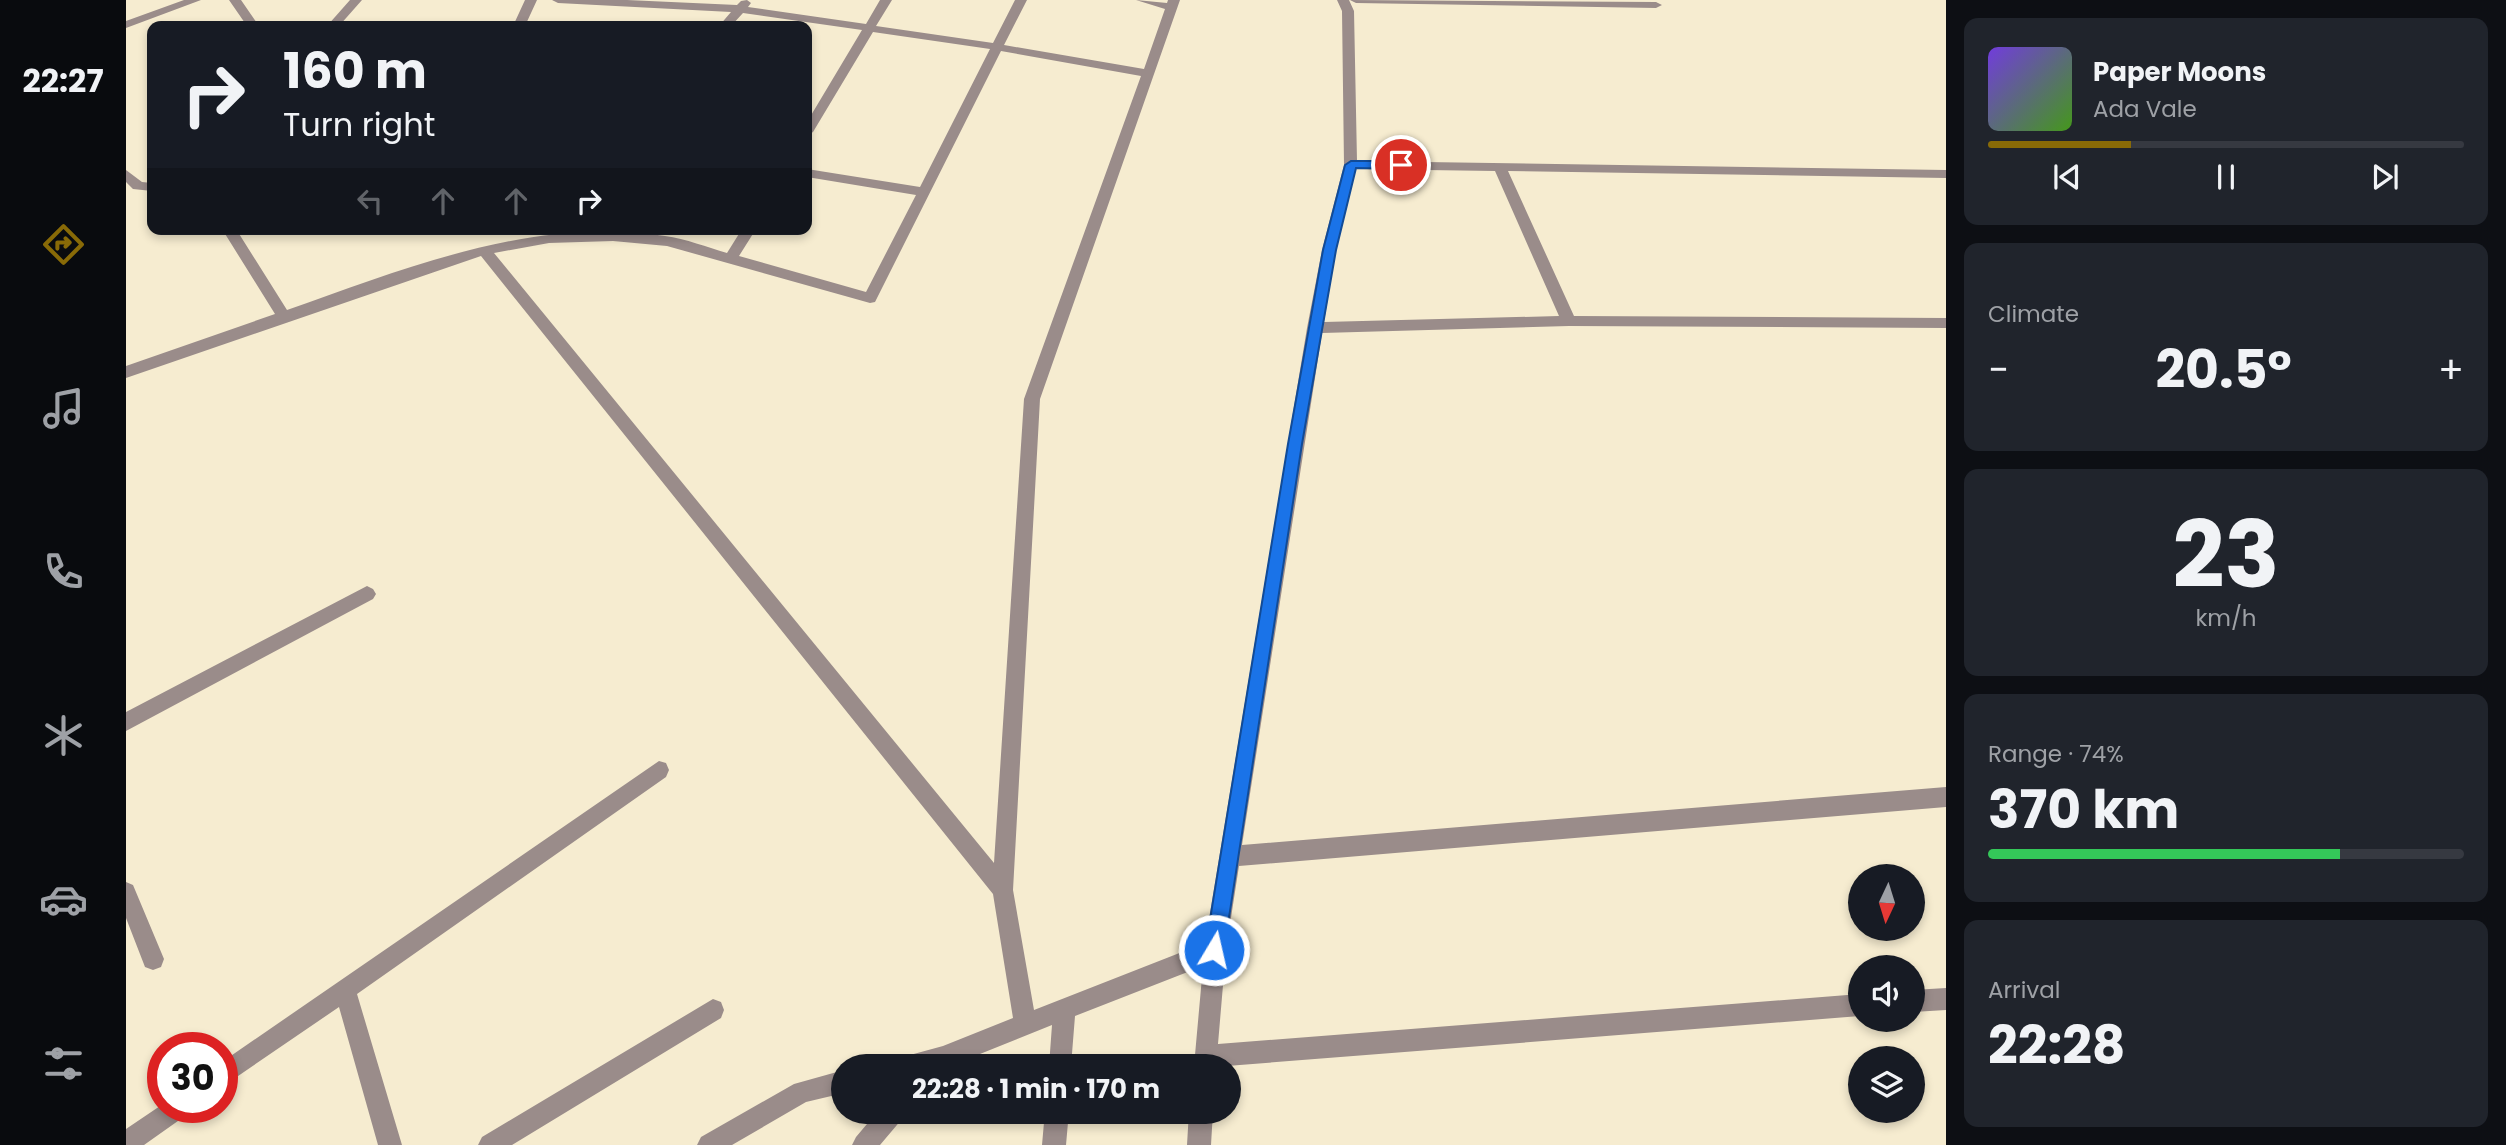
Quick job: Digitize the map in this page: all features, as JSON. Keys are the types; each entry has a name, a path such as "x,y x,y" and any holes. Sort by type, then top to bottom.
{"street":[{"path":"126,25 195,0"},
{"path":"235,0 250,21"},
{"path":"337,21 356,0"},
{"path":"521,21 531,0"},
{"path":"558,0 744,4 869,29 998,47 1147,73"},
{"path":"812,124 886,0"},
{"path":"126,372 484,250 549,238 613,236 667,241 870,298 1021,0"},
{"path":"1025,1025 1003,890 1032,399 1172,3 1142,0"},
{"path":"1206,1054 1214,950 1314,328 1329,250 1351,165 1348,11 1343,0"},
{"path":"1356,0 1657,5"},
{"path":"729,21 744,4"},
{"path":"1351,165 1946,174"},
{"path":"1499,166 1569,321"},
{"path":"126,174 138,186 147,187"},
{"path":"812,174 924,192"},
{"path":"233,235 284,317"},
{"path":"731,258 745,235"},
{"path":"484,250 1003,890"},
{"path":"1314,328 1569,321 1946,323"},
{"path":"126,722 367,594"},
{"path":"238,1065 659,770"},
{"path":"1230,856 1946,797"},
{"path":"126,892 153,959"},
{"path":"956,1054 1214,950"},
{"path":"345,990 390,1145"},
{"path":"1925,1001 1946,999"},
{"path":"1241,1058 1848,1007"},
{"path":"1061,1054 1064,1009"},
{"path":"490,1145 713,1010"},
{"path":"709,1145 802,1092 831,1085"},
{"path":"126,1143 155,1123"},
{"path":"864,1145 883,1124"},
{"path":"1054,1145 1056,1124"},
{"path":"1199,1145 1200,1124"}],"route":[{"path":"1214,950 1314,328 1329,250 1351,165 1401,165"}]}
